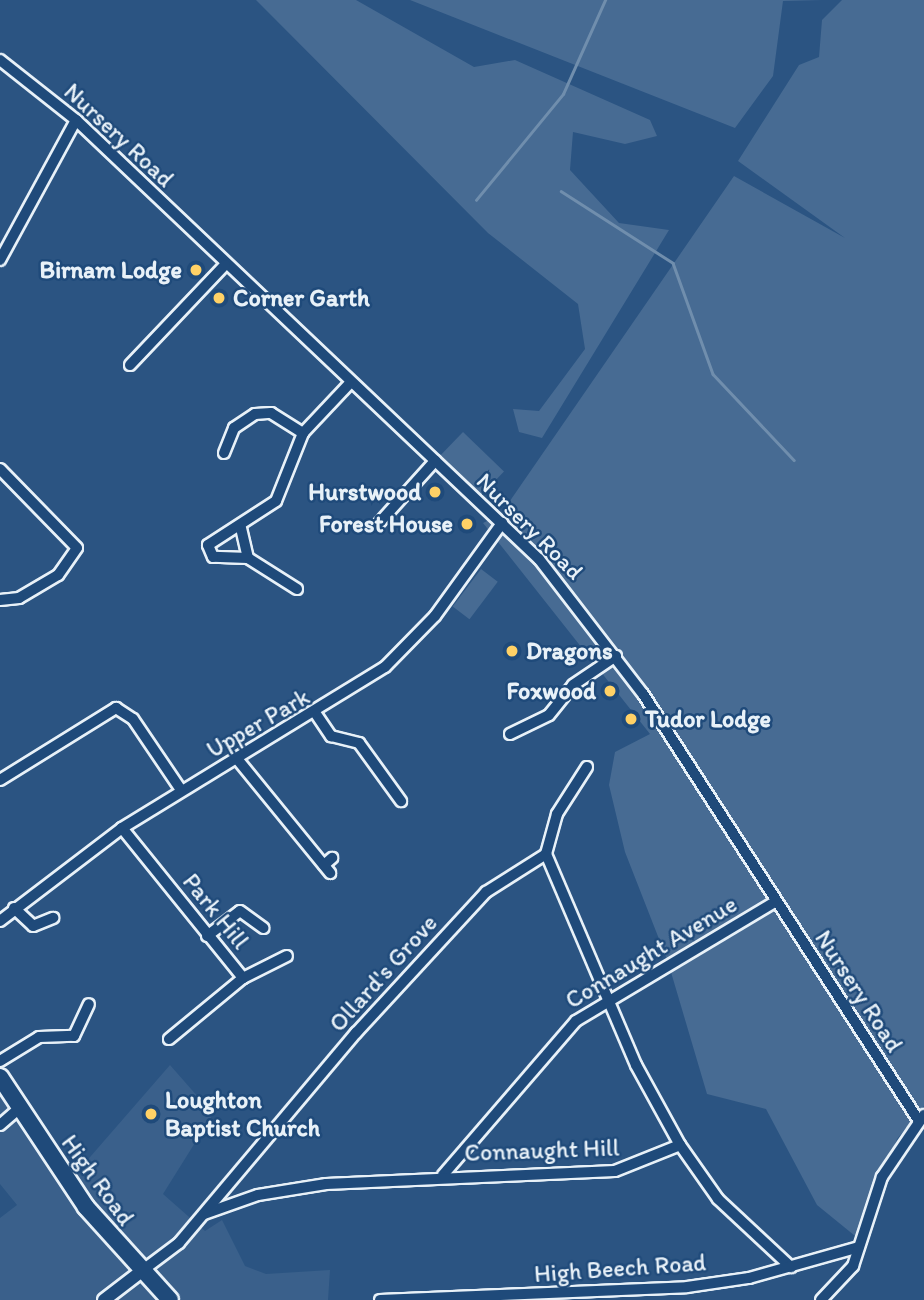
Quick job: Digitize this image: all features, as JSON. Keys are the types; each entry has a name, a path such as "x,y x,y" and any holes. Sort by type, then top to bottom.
{"main road":[{"name":"High Road","path":"0,1077 86,1207 139,1273 170,1300"}],"street":[{"name":"Nursery Road","path":"0,60 76,120 225,265 539,559 616,656 775,902 921,1117"},
{"path":"0,260 4,244 76,120"},
{"path":"130,365 225,265"},
{"path":"297,589 248,558 217,559 208,548 216,536 241,528 276,501 303,433 351,383"},
{"path":"224,453 234,428 255,414 271,413 303,433"},
{"path":"379,523 435,461"},
{"path":"0,469 77,548 58,575 19,598 0,600"},
{"name":"Upper Park","path":"0,921 122,828 181,790 316,714 417,638 502,523"},
{"path":"241,528 248,558"},
{"path":"510,734 548,715 573,685 616,656"},
{"path":"0,780 116,708 133,719 181,790"},
{"path":"316,714 331,736 359,743 401,801"},
{"path":"238,760 329,865"},
{"path":"587,767 557,814 546,854 608,999 680,1144 718,1199 791,1267"},
{"name":"Park Hill","path":"122,828 243,978 169,1039"},
{"name":"Ollard's Grove","path":"204,1214 486,892 546,854"},
{"name":"Connaught Avenue","path":"443,1175 553,1041 608,999 775,902"},
{"path":"14,908 33,926 53,918"},
{"path":"207,936 240,911 262,928"},
{"path":"243,978 287,956"},
{"path":"0,1061 39,1037 74,1036 89,1004"},
{"path":"0,1125 21,1107"},
{"path":"821,1300 853,1266 882,1177 921,1117"},
{"name":"Connaught Hill","path":"443,1175 615,1171 680,1144"},
{"path":"104,1300 139,1273 204,1214 299,1188 443,1175"},
{"name":"High Beech Road","path":"380,1300 687,1287 791,1267 859,1247"}],"shaded area":[{"path":"256,0 356,0 474,67 515,60 650,120 657,136 625,144 573,132 570,170 619,223 669,230 542,438 519,432 513,409 539,411 585,349 578,304 488,233"},
{"path":"410,0 822,0 783,1 773,76 735,128"},
{"path":"842,0 924,0 924,1106 897,1139 860,1240 817,1205 766,1109 707,1094 668,962 625,852 609,785 615,752 650,734 483,523 501,514 734,176 845,238 738,161 799,65 819,57 822,20"},
{"path":"463,432 504,472 481,495 440,456"},
{"path":"481,569 498,582 469,619 453,607"},
{"path":"170,1065 213,1114 163,1194 205,1231 222,1220 245,1266 266,1274 330,1270 328,1300 0,1300 0,1218 17,1205 0,1184 0,1093 64,1187"}],"waterway":[{"path":"476,200 563,94 605,0"},
{"path":"561,191 673,263 713,374 794,460"}],"place":[{"name":"Birnam Lodge","path":"196,270"},
{"name":"Corner Garth","path":"219,298"},
{"name":"Hurstwood","path":"435,492"},
{"name":"Forest House","path":"467,524"},
{"name":"Dragons","path":"512,651"},
{"name":"Foxwood","path":"610,691"},
{"name":"Tudor Lodge","path":"631,719"},
{"name":"Loughton Baptist Church","path":"151,1114"}]}
